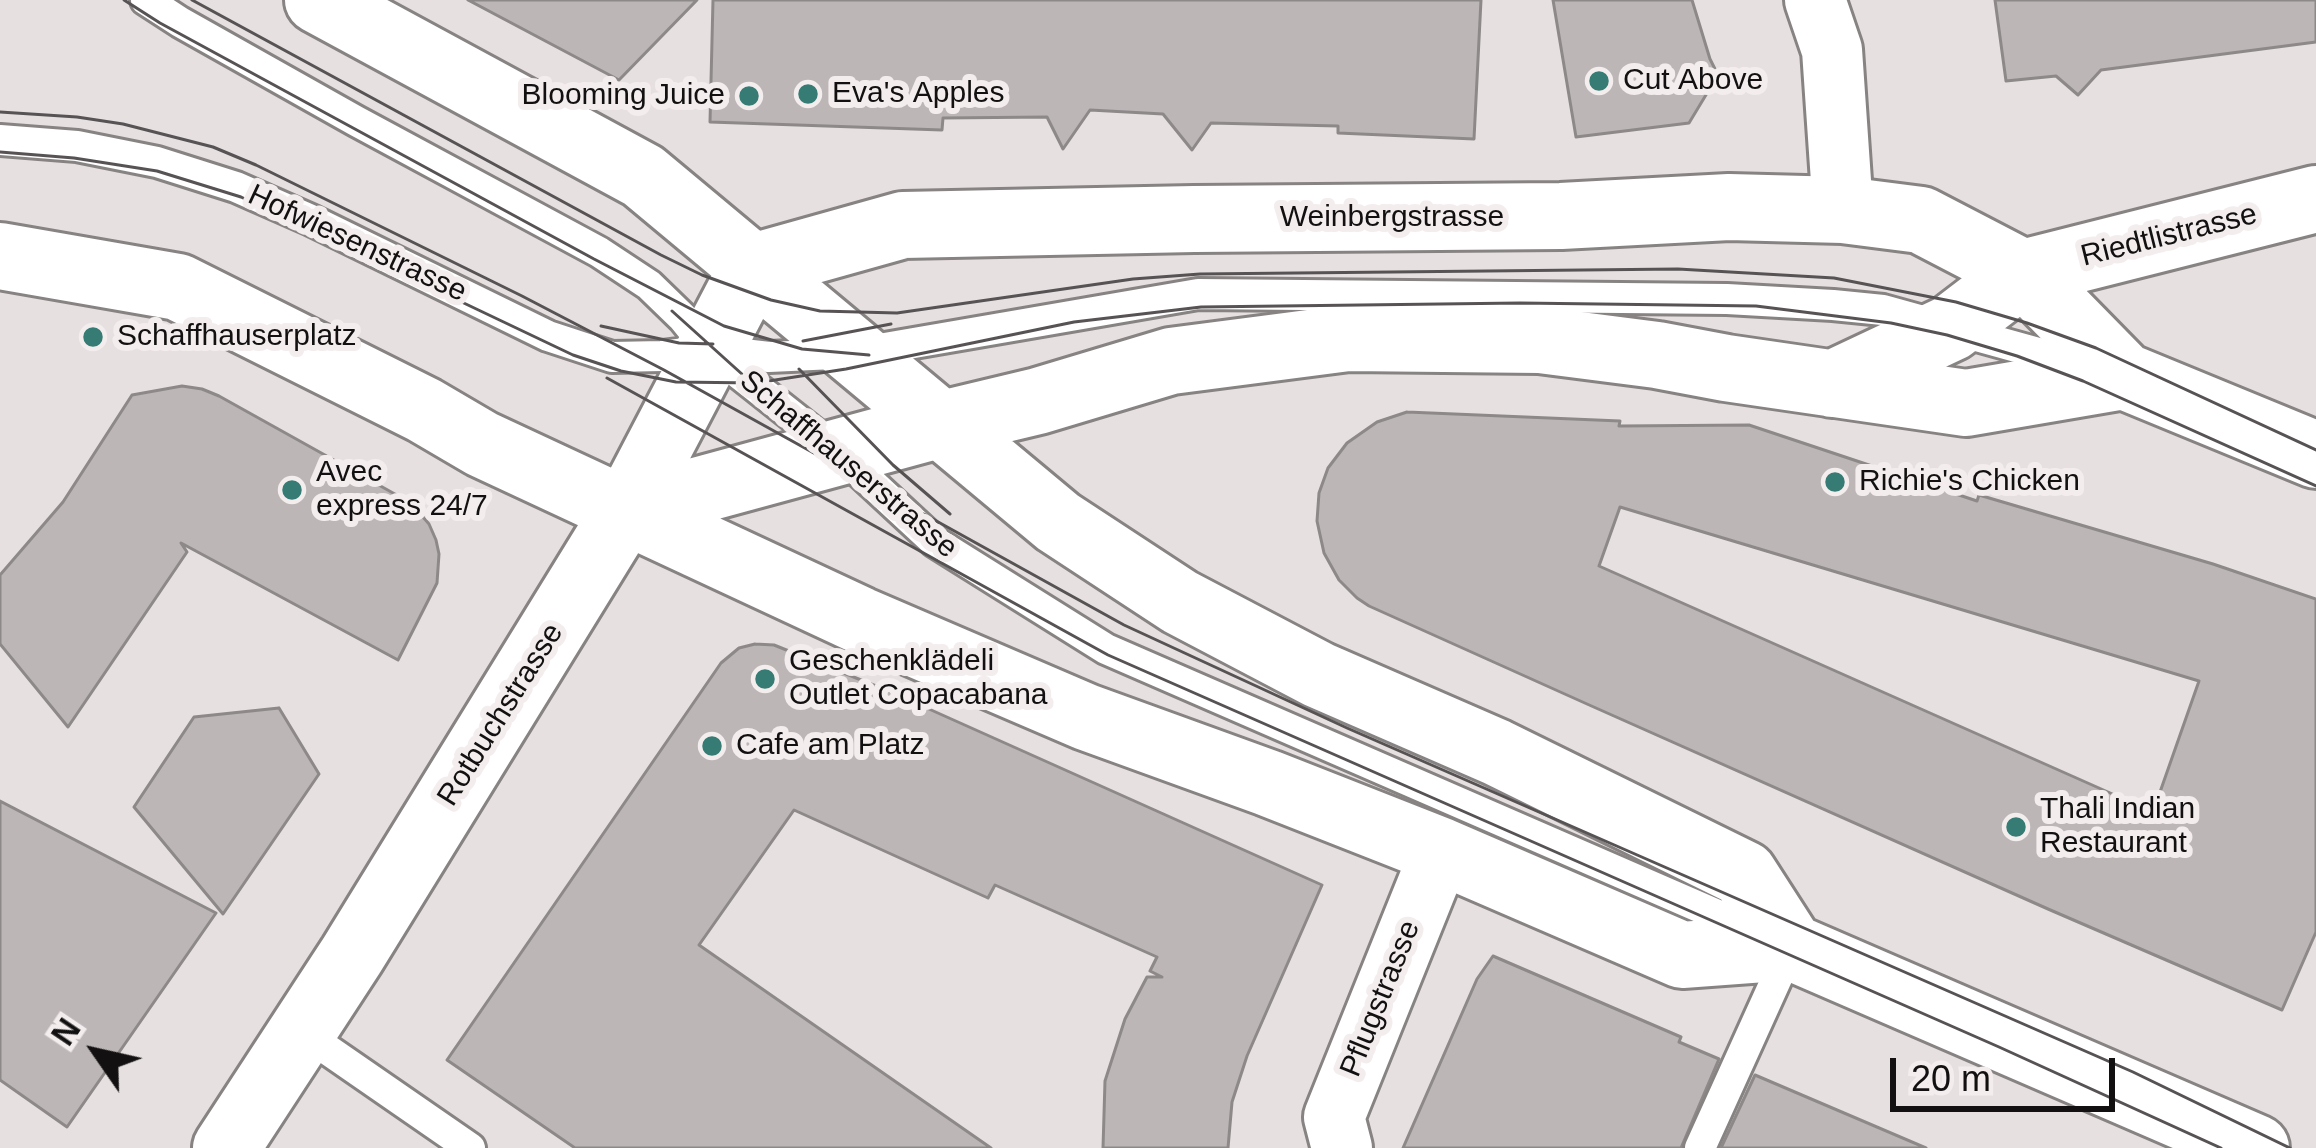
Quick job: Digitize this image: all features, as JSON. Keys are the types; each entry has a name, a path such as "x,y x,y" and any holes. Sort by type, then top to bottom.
{"street":[{"path":"318,0 644,176 1058,522 1180,602 1318,675 1496,752 1744,874 1791,947"},
{"path":"1815,0 1832,50 1844,210"},
{"name":"Riedtlistrasse","path":"2023,273 2316,199"},
{"name":"Weinbergstrasse","path":"753,267 903,225 1561,216 1730,207 1844,210 1921,220 2023,273 2124,376 2316,455"},
{"path":"0,256 178,287 482,444 626,510 1171,361 1348,338 1540,340 1966,404 2124,376"},
{"name":"Rotbuchstrasse","path":"226,1148 626,510 753,267"},
{"path":"1832,383 1951,328 2023,273"},
{"name":"Schaffhauserstrasse","path":"626,510 860,620 1086,717 1441,851 1682,955 1791,947 2256,1148"},
{"name":"Pflugstrasse","path":"1342,1148 1334,1117 1441,851"}],"lane":[{"name":"Schaffhauserstrasse","path":"146,0 649,285 709,350 838,452 935,542 1106,650 1791,947"},
{"name":"Hofwiesenstrasse","path":"0,140 77,146 157,162 236,187 580,348 612,357 709,350"},
{"path":"1883,310 2023,273"},
{"name":"Weinbergstrasse","path":"709,350 769,357 856,353 1198,294 1727,299 1883,310 2124,376"},
{"path":"1700,1148 1791,947"},
{"path":"302,1032 470,1148"}],"building":[{"path":"468,0 697,0 619,80"},
{"path":"713,0 1481,0 1474,139 1338,133 1338,126 1211,123 1192,150 1163,114 1090,110 1063,149 1047,117 943,118 942,130 710,122"},
{"path":"1553,0 1692,0 1718,75 1689,123 1576,137"},
{"path":"1995,0 2316,0 2316,42 2101,70 2078,95 2056,76 2006,81"},
{"path":"182,386 219,396 411,503 436,540 437,583 398,660 181,543 187,552 68,727 0,644 0,575 63,502 132,395"},
{"path":"1407,412 1620,421 1619,426 1749,425 1977,501 1979,495 2316,599 2316,932 2282,1010 1369,606 1339,580 1324,553 1317,521 1319,493 1328,468 1347,443 1377,422","holes":["1620,507 2199,681 2153,812 1599,566"]},
{"path":"774,645 891,692 1322,885 1247,1056 1232,1102 1228,1148 1103,1148 1105,1081 1125,1019 1147,977 1162,977 1150,971 1157,957 995,885 988,898 794,810 699,945 991,1148 575,1148 447,1060 721,663 739,648"},
{"path":"279,708 319,774 223,914 134,807 194,717"},
{"path":"0,801 216,913 67,1127 0,1080"},
{"path":"1493,956 1681,1037 1679,1042 1719,1059 1681,1148 1403,1148 1477,979"},
{"path":"1755,1075 1926,1148 1721,1148"}],"tram line":[{"path":"124,0 724,326 802,349 869,355"},
{"path":"192,0 661,255 771,300 820,311 897,313 1200,274 1678,269 1834,278 1956,302 2027,323 2096,348 2316,450"},
{"path":"0,112 123,124 213,147 256,165 664,370 1124,625 1347,728 2133,1072 2290,1148"},
{"path":"0,152 157,171 241,197 573,355 676,382 756,383 1074,322 1201,307 1756,306 1891,323 2017,356 2316,486"},
{"path":"672,311 814,439"},
{"path":"803,341 891,324"},
{"path":"601,326 679,343 713,344"},
{"path":"799,369 893,465 950,514"},
{"path":"607,378 1108,655 2221,1148"}],"place":[{"name":"Cut Above","path":"1599,81"},
{"name":"Eva's Apples","path":"808,94"},
{"name":"Blooming Juice","path":"749,96"},
{"name":"Schaffhauserplatz","path":"93,337"},
{"name":"Richie's Chicken","path":"1835,482"},
{"name":"Avec express 24/7","path":"292,490"},
{"name":"Geschenklädeli Outlet Copacabana","path":"765,679"},
{"name":"Cafe am Platz","path":"712,746"},
{"name":"Thali Indian Restaurant","path":"2016,827"}]}
